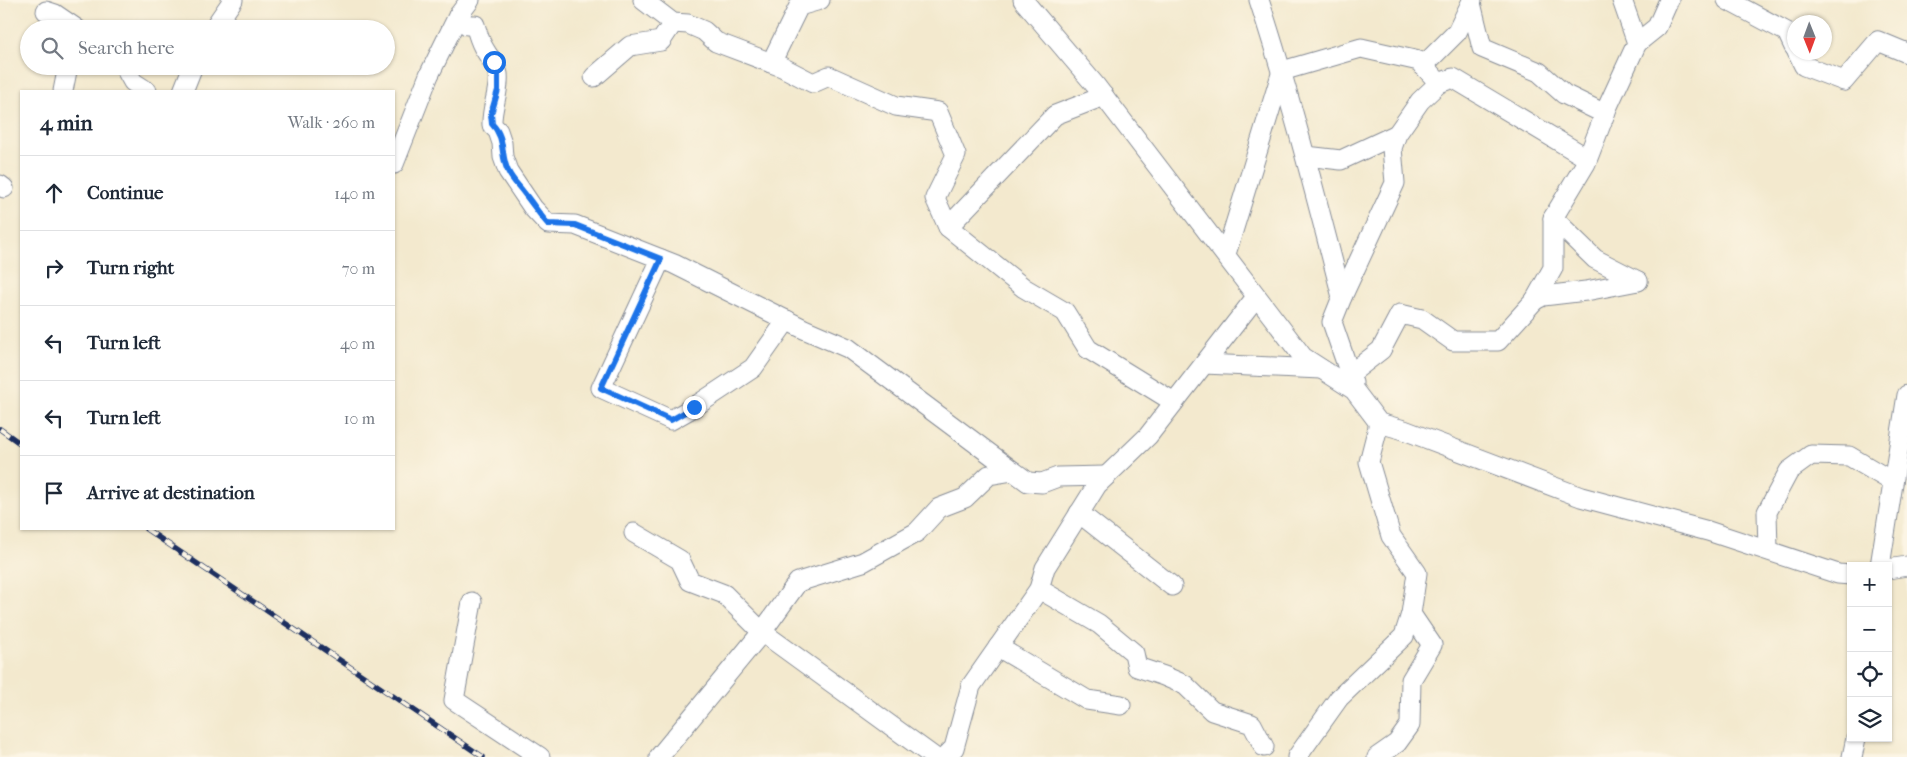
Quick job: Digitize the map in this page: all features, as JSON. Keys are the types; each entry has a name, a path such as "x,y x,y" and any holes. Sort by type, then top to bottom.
{"street":[{"path":"219,20 233,0"},
{"path":"395,161 429,76 458,16 470,0"},
{"path":"643,0 673,23 688,24 704,31 716,42 771,63 813,83 829,76 896,106 938,112 956,155 935,198 948,227 1024,288 1065,312 1088,349 1174,402"},
{"path":"771,63 799,6 820,0"},
{"path":"1023,0 1104,96 1226,254 1256,297 1304,357 1325,370 1352,382"},
{"path":"1259,0 1282,71 1306,156 1342,297"},
{"path":"1622,0 1637,43"},
{"path":"1352,382 1382,350 1400,314 1422,319 1453,341 1498,341 1535,300 1553,268 1553,218 1587,158 1637,43 1657,27 1670,0"},
{"path":"1727,0 1787,32"},
{"path":"1423,66 1457,32 1472,1"},
{"path":"1472,1 1482,48 1539,72 1564,94 1605,114"},
{"path":"46,11 64,20"},
{"path":"458,16 467,25 475,25 485,50 494,62 498,73 498,90 491,114 492,124 498,131 508,171 533,208 548,224 575,225 661,259 848,348 1028,482 1042,483 1058,477 1106,476"},
{"path":"594,77 630,46 661,41 673,23"},
{"path":"1801,60 1804,66 1844,81 1878,41 1907,52"},
{"path":"1282,71 1361,48 1419,62 1439,83"},
{"path":"1226,254 1282,71"},
{"path":"63,90 66,75"},
{"path":"129,75 133,82 145,90"},
{"path":"183,90 190,75"},
{"path":"1587,158 1453,78 1439,83 1420,101 1398,134 1392,148 1396,183 1332,322 1352,382 1378,423 1404,430 1581,497 1708,531 1838,574 1847,575"},
{"path":"948,227 1055,115 1104,96"},
{"path":"1306,156 1341,160 1398,134"},
{"path":"1535,300 1543,296 1586,292 1638,281 1595,258 1553,218"},
{"path":"661,259 601,388 671,420 753,368 787,320"},
{"path":"945,757 954,748 971,686 1039,589 1045,568 1097,485 1148,436 1256,297"},
{"path":"1204,364 1325,370"},
{"path":"1881,562 1907,395"},
{"path":"1297,757 1339,698 1404,636 1412,614 1417,573 1391,536 1369,462 1378,423"},
{"path":"1768,550 1767,512 1790,471 1811,455 1849,456 1893,482"},
{"path":"659,757 762,632 798,582 863,562 917,532 939,508 965,498 989,475 1013,471"},
{"path":"1079,513 1172,586"},
{"path":"634,533 680,560 690,581 724,594 762,632 934,757"},
{"path":"1892,568 1907,566"},
{"path":"1039,589 1099,624 1134,653 1136,667 1185,685 1212,711 1252,724 1264,747"},
{"path":"472,602 454,700 540,757"},
{"path":"1377,757 1397,743 1410,725 1411,680 1432,645 1412,614"},
{"path":"998,647 1087,700 1120,705"},
{"path":"1852,757 1855,742"}],"railway":[{"path":"0,429 20,443"},
{"path":"147,530 483,757"}],"route":[{"path":"494,62 498,73 498,90 491,114 492,124 498,131 508,171 533,208 548,224 575,225 661,259 601,388 671,420 694,407"}]}
